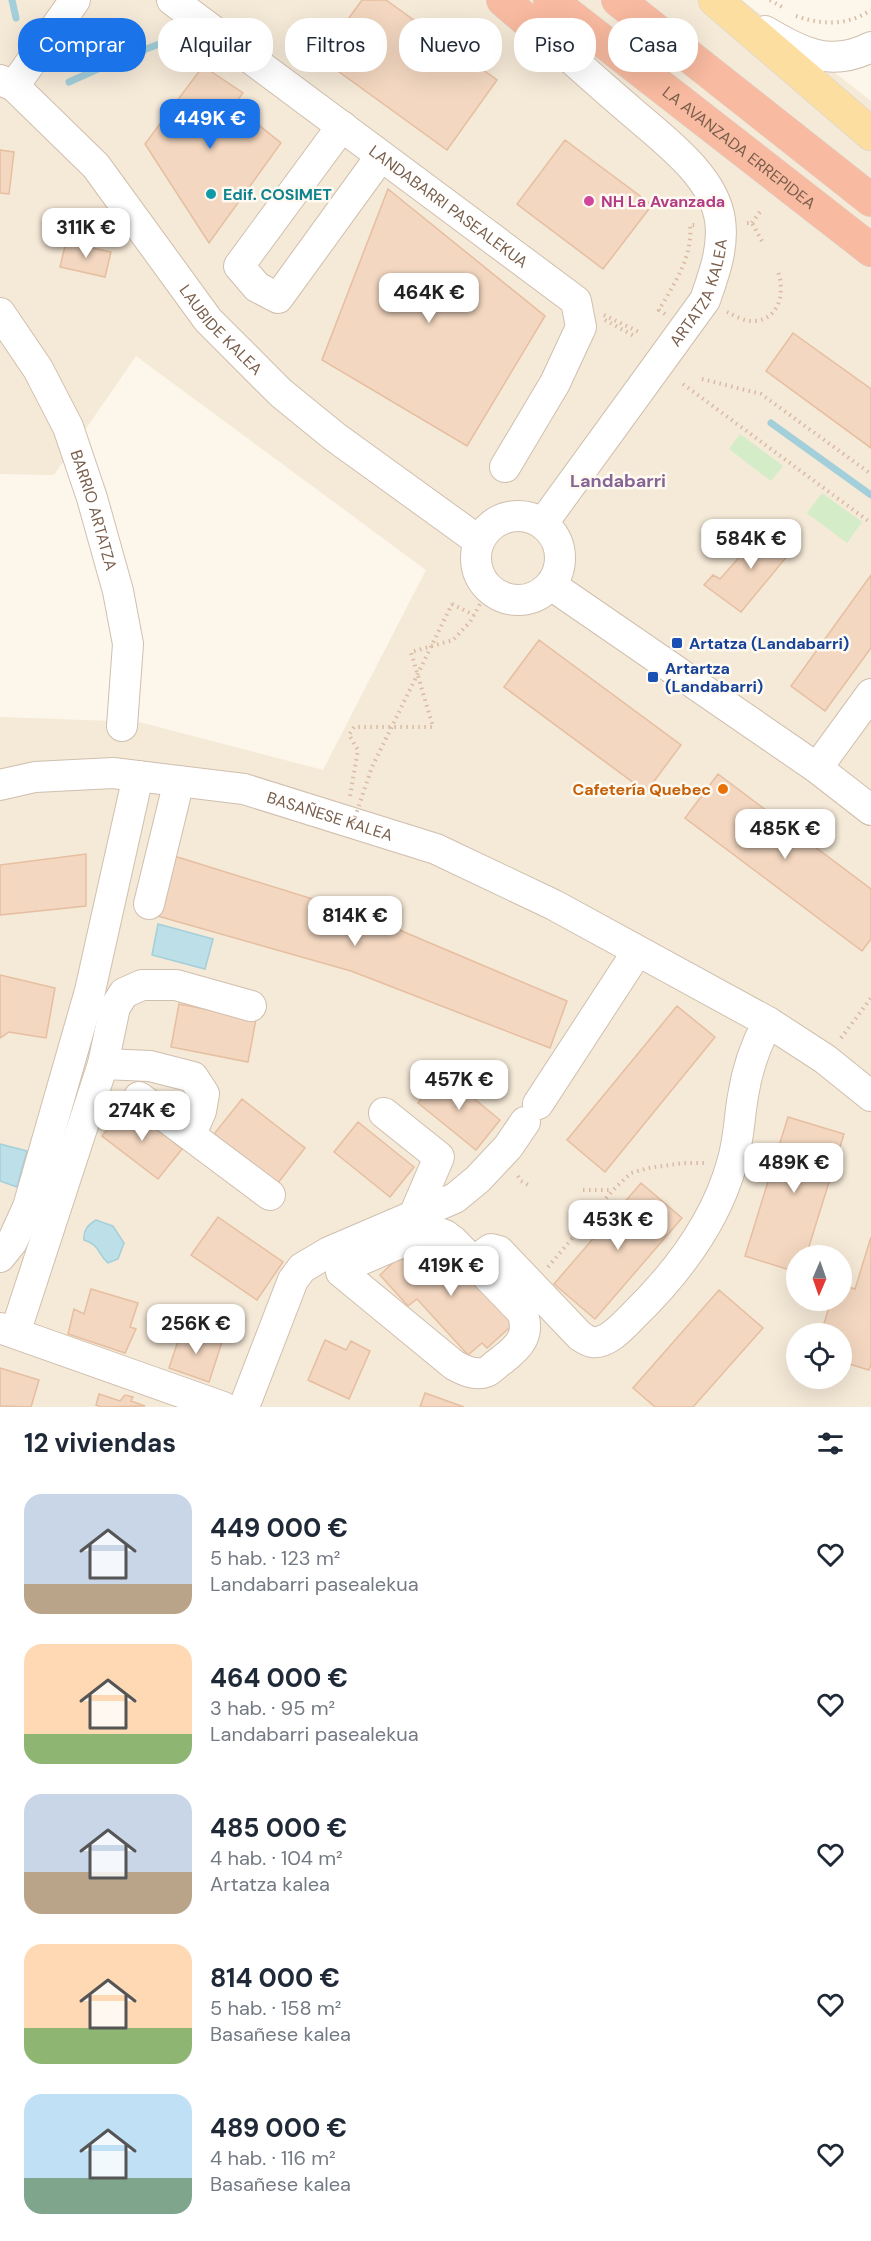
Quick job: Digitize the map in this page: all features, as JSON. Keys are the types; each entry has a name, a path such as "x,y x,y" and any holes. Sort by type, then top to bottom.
{"highway":[{"path":"503,0 524,18"},
{"name":"LA AVANZADA ERREPIDEA","path":"550,0 871,250"},
{"path":"618,0 871,200"},
{"path":"838,173 871,195"}],"main road":[{"path":"718,2 871,134"}],"street":[{"path":"7,83 75,0"},
{"name":"LANDABARRI PASEALEKUA","path":"172,0 576,301 581,327 555,382 505,467"},
{"path":"718,2 798,50 830,57 856,55 871,47"},
{"name":"ARTATZA KALEA","path":"543,523 705,300 718,261 720,246 720,219 711,191 685,159 586,72"},
{"name":"LAUBIDE KALEA","path":"7,83 96,166 208,320 281,393 334,437 479,541"},
{"path":"342,126 239,266 256,287 278,298 381,156"},
{"name":"BARRIO ARTATZA","path":"0,313 38,369 68,428 92,498 118,591 128,644 122,726"},
{"path":"507,517 533,518 543,523 551,531 560,552 557,575 551,585 540,594 528,599 501,596 489,588 481,579 476,554 479,541 486,530 507,517"},
{"path":"551,585 816,768 871,810"},
{"path":"816,768 871,694"},
{"name":"BASAÑESE KALEA","path":"0,785 35,777 113,773 244,789 436,849 554,905 768,1022 825,1059 871,1096"},
{"path":"0,1257 12,1242 28,1207 90,991 138,776"},
{"path":"149,904 179,781"},
{"path":"244,1407 293,1280 302,1268 328,1252 415,1213 455,1198 478,1179 508,1147 532,1113 637,952"},
{"path":"223,1407 7,1330 103,1064 115,1007 124,993 142,985 176,986 251,1006"},
{"path":"473,1262 491,1249 499,1251 580,1336 593,1342 607,1338 649,1300 674,1272 717,1204 733,1163 743,1095 754,1049 768,1022"},
{"path":"103,1064 150,1065 193,1077 204,1094 201,1111 191,1134"},
{"path":"139,1097 270,1195"},
{"path":"384,1113 439,1156 415,1213"},
{"path":"434,1231 445,1235 473,1262 522,1312 526,1322 526,1331 521,1343 487,1371 478,1372 467,1372 454,1365 341,1272 349,1265 421,1234 434,1231"}],"path":[{"path":"770,0 796,16 814,22 845,21 871,10"},
{"path":"752,223 762,209"},
{"path":"743,223 752,223"},
{"path":"752,223 762,242"},
{"path":"685,328 659,310 690,248 690,225 701,224"},
{"path":"705,300 747,320 755,321 764,318 775,310 781,300 782,282 778,272"},
{"path":"600,317 636,337"},
{"path":"702,379 761,394 871,474"},
{"path":"683,384 871,523"},
{"path":"349,822 358,750 349,735 354,727 433,728 411,652 453,640 474,615 489,588"},
{"path":"349,822 372,766 452,604 474,615"},
{"path":"825,1059 871,998"},
{"path":"532,1286 613,1190 631,1173 684,1163 733,1163"},
{"path":"583,1190 613,1190"}],"shaded area":[{"path":"0,0 742,0 871,101 871,1407 0,1407 0,717 139,722 323,770 426,570 136,356 54,475 0,474"}],"green space":[{"path":"740,434 783,466 771,481 729,449"},
{"path":"822,493 862,522 847,543 807,513"}],"water":[{"path":"158,924 213,939 205,969 152,955"},
{"path":"0,1144 27,1151 17,1187 0,1181"},
{"path":"96,1220 113,1226 124,1243 118,1259 108,1263 96,1247 84,1240 87,1228"}],"building":[{"path":"362,0 386,0 411,18 399,18 399,72 486,72 497,80 447,150 339,72 387,72 387,18 349,18"},
{"name":"Edif. COSIMET","path":"199,72 212,72 243,93 234,105 281,143 209,243 145,144"},
{"path":"565,140 652,205 603,269 517,204"},
{"path":"0,150 14,152 9,194 0,193"},
{"path":"388,189 545,316 467,446 322,360"},
{"path":"66,242 111,252 105,277 60,267"},
{"path":"793,333 871,389 871,448 766,371"},
{"path":"767,526 793,549 741,612 704,585 713,575 720,579"},
{"path":"871,575 871,648 825,711 791,686"},
{"path":"539,640 681,745 646,792 504,687"},
{"path":"718,774 871,889 871,939 862,951 685,818"},
{"path":"86,854 86,906 0,915 0,865"},
{"path":"171,855 364,915 567,1001 550,1048 351,971 154,915"},
{"path":"0,975 55,988 46,1038 9,1032 0,1038"},
{"path":"179,1004 256,1019 248,1062 171,1047"},
{"path":"677,1006 715,1037 605,1172 567,1140"},
{"path":"443,1073 500,1120 476,1150 418,1103"},
{"path":"242,1099 305,1148 278,1183 214,1134"},
{"path":"127,1105 182,1149 158,1179 102,1136"},
{"path":"788,1117 844,1134 809,1245 786,1245 786,1269 745,1256"},
{"path":"358,1122 414,1167 390,1197 334,1152"},
{"path":"641,1183 682,1218 595,1319 554,1284"},
{"path":"218,1217 283,1262 257,1300 191,1255"},
{"path":"871,1237 871,1364 869,1370 852,1365 852,1323 824,1323 828,1311 852,1311 852,1288 855,1289"},
{"path":"441,1238 517,1321 487,1348 482,1343 468,1355 417,1299 408,1306 380,1275 400,1256 410,1267"},
{"path":"91,1289 138,1303 130,1327 136,1329 125,1353 68,1334 74,1309 84,1314"},
{"path":"719,1290 763,1328 693,1407 655,1407 633,1388"},
{"path":"182,1329 222,1342 209,1382 169,1368"},
{"path":"325,1340 346,1350 351,1341 370,1351 349,1399 308,1380"},
{"path":"0,1368 39,1380 31,1407 0,1406"},
{"path":"425,1393 464,1407 420,1407"},
{"path":"99,1394 120,1401 125,1395 133,1397 131,1401 145,1406 101,1407 96,1405"}],"waterway":[{"path":"12,0 16,18"},
{"path":"146,49 158,44"},
{"path":"69,82 91,72"},
{"path":"771,423 871,495"}],"place":[{"name":"Edif. COSIMET","path":"211,194"},
{"name":"NH La Avanzada","path":"589,201"},
{"name":"Artatza (Landabarri)","path":"677,643"},
{"name":"Artartza (Landabarri)","path":"653,677"},
{"name":"Cafetería Quebec","path":"723,789"}],"district":[{"name":"Landabarri","path":"618,481"}]}
